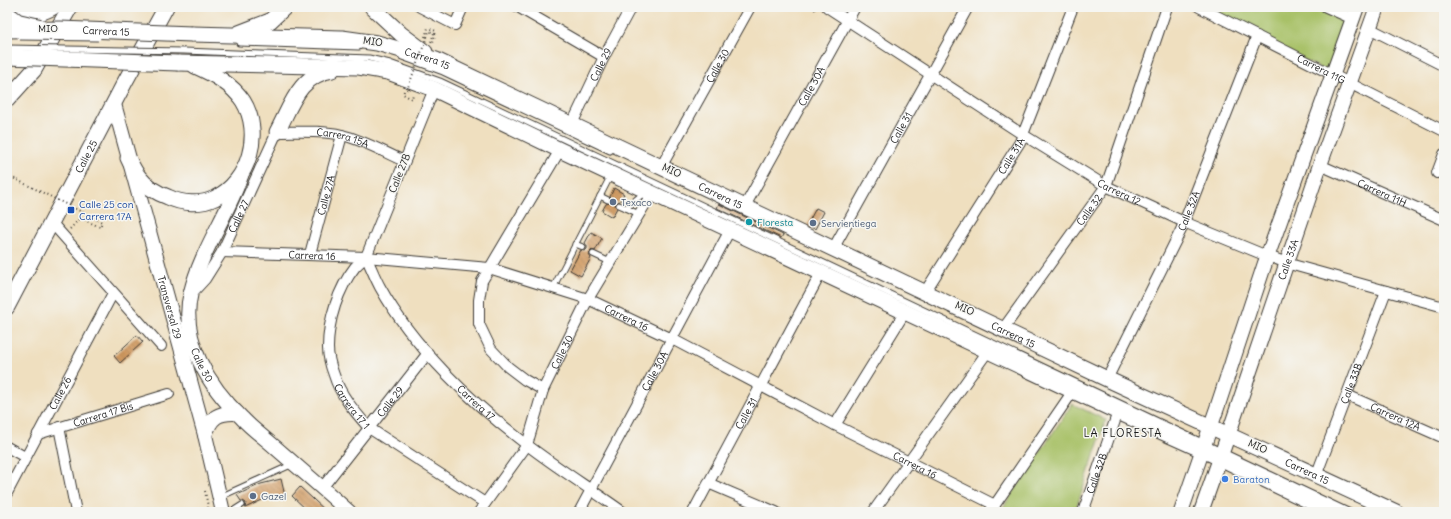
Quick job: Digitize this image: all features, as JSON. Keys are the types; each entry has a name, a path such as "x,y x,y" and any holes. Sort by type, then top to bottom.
{"main road":[{"path":"7,18 25,17 47,11 53,7"},
{"path":"7,100 34,70 70,7"},
{"name":"Calle 25","path":"7,306 166,7"},
{"path":"233,39 270,21 285,7"},
{"path":"372,7 401,34 436,60"},
{"name":"Calle 33A","path":"1181,512 1216,440 1286,263 1377,7"},
{"path":"7,13 18,21 36,26 60,29"},
{"name":"Calle 33A","path":"1201,512 1216,440 1267,256 1355,13"},
{"name":"Carrera 15","path":"11,34 60,29 192,34 233,39 342,38 378,43 436,60 1107,379 1216,440 1308,507 1332,512"},
{"name":"Carrera 15","path":"7,57 183,59 368,68 388,72 434,89 560,150 1118,412 1216,440 1316,476 1396,512"},
{"path":"128,158 138,176 148,186 166,197 179,202 187,203 215,199 230,187 244,170 249,157 252,141 251,124 247,109 237,94 219,78 183,59"},
{"path":"277,132 302,86 307,81 320,72 349,67"},
{"name":"Transversal 29","path":"114,104 205,435 223,512"},
{"name":"Calle 30","path":"244,170 234,197 202,260 190,294 188,315 191,338 197,356 223,398 237,413 349,512"},
{"path":"205,435 209,424 216,416 226,412 237,413"}],"street":[{"path":"420,7 455,25 463,7"},
{"path":"518,7 604,57"},
{"name":"Calle 29","path":"572,124 604,57 631,7"},
{"name":"Calle 30","path":"661,166 750,7"},
{"name":"Carrera 12","path":"827,7 1022,134 1106,186 1184,222 1286,263 1444,307"},
{"name":"Calle 30A","path":"745,206 855,7"},
{"name":"Calle 31","path":"833,249 968,7"},
{"name":"Calle 31A","path":"925,292 1020,142 1073,7"},
{"name":"Calle 32","path":"1003,329 1106,186 1167,7"},
{"name":"Carrera 11G","path":"1199,7 1444,131"},
{"path":"1326,7 1355,13"},
{"path":"1369,28 1444,66"},
{"name":"Calle 32A","path":"1107,379 1184,222 1257,36"},
{"name":"Calle 27B","path":"366,257 434,89"},
{"name":"Carrera 15A","path":"277,132 326,132 342,135 359,140 404,161"},
{"name":"Calle 27","path":"190,294 205,279 222,252 277,132"},
{"name":"Calle 27A","path":"310,254 342,135"},
{"path":"544,390 526,380 508,367 491,349 479,324 479,300 482,281 489,268 560,150"},
{"path":"1437,173 1444,154"},
{"name":"Carrera 11H","path":"1320,165 1444,220"},
{"name":"Calle 30","path":"479,512 527,445 544,390 588,299 639,214 649,192"},
{"path":"51,222 161,346"},
{"name":"Calle 30A","path":"579,512 730,230"},
{"name":"Carrera 16","path":"222,252 366,257 489,268 588,299 672,339 835,426 908,463 992,509"},
{"name":"Carrera 17","path":"366,257 381,288 406,325 428,353 475,402 527,445 623,512"},
{"name":"Carrera 17 1","path":"366,257 355,267 340,293 331,320 328,348 334,376 345,398 369,428 485,503"},
{"name":"Calle 31","path":"693,512 821,273"},
{"name":"Calle 33B","path":"1316,476 1386,291"},
{"name":"Calle 26","path":"7,493 113,293"},
{"path":"835,426 905,312"},
{"path":"873,512 988,351"},
{"name":"Calle 29","path":"322,488 428,353"},
{"path":"992,509 1073,391"},
{"name":"Carrera 17 Bis","path":"38,434 169,394"},
{"name":"Carrera 12A","path":"1347,395 1444,438"},
{"name":"Calle 32B","path":"1082,512 1118,412"},
{"path":"59,427 76,512"},
{"path":"7,447 26,457"},
{"path":"708,483 776,512"}],"lane":[{"name":"MIO","path":"11,34 107,38"},
{"path":"139,39 155,40"},
{"name":"MIO","path":"233,39 365,48"},
{"name":"MIO","path":"7,48 183,59 369,58 390,63 440,81 1216,440 1350,512"},
{"name":"MIO","path":"382,51 443,72 618,155"},
{"path":"553,288 611,174"},
{"path":"626,208 649,192"},
{"path":"600,196 608,200"},
{"path":"619,205 639,214"},
{"path":"576,244 582,247"},
{"path":"593,254 610,262"},
{"name":"MIO","path":"960,316 1175,417"},
{"path":"219,497 255,484 294,464"},
{"path":"231,512 242,505"}],"path":[{"path":"407,90 427,37 429,30 434,32 430,42 424,39 428,28 436,31 432,44"},
{"path":"7,175 102,222 100,227 80,218 64,236"}],"green space":[{"path":"1199,7 1326,7 1353,19 1332,74"},
{"path":"1072,404 1106,420 1075,512 1000,512"}],"building":[{"path":"614,188 624,194 620,201 616,203 615,206 617,208 612,217 602,211 606,204 611,202 612,199 610,197"},
{"path":"719,204 783,235 781,238 717,208"},
{"path":"816,208 824,212 815,229 807,225"},
{"path":"591,232 602,238 595,251 592,250 590,252 589,255 591,258 581,276 570,270 581,250 584,251 587,249 585,243"},
{"path":"137,335 143,342 120,363 114,356"},
{"path":"281,479 285,496 274,499 273,495 245,508 246,503 241,501 237,495 261,484"},
{"name":"Gazel","path":"300,487 327,512 309,512 292,496"}],"place":[{"name":"Texaco","path":"613,202"},
{"name":"Calle 25 con Carrera 17A","path":"71,210"},
{"name":"Floresta","path":"749,222"},
{"name":"Servientiega","path":"813,223"},
{"name":"Baraton","path":"1225,479"},
{"name":"Gazel","path":"253,496"}],"district":[{"name":"LA FLORESTA","path":"1123,433"}]}
